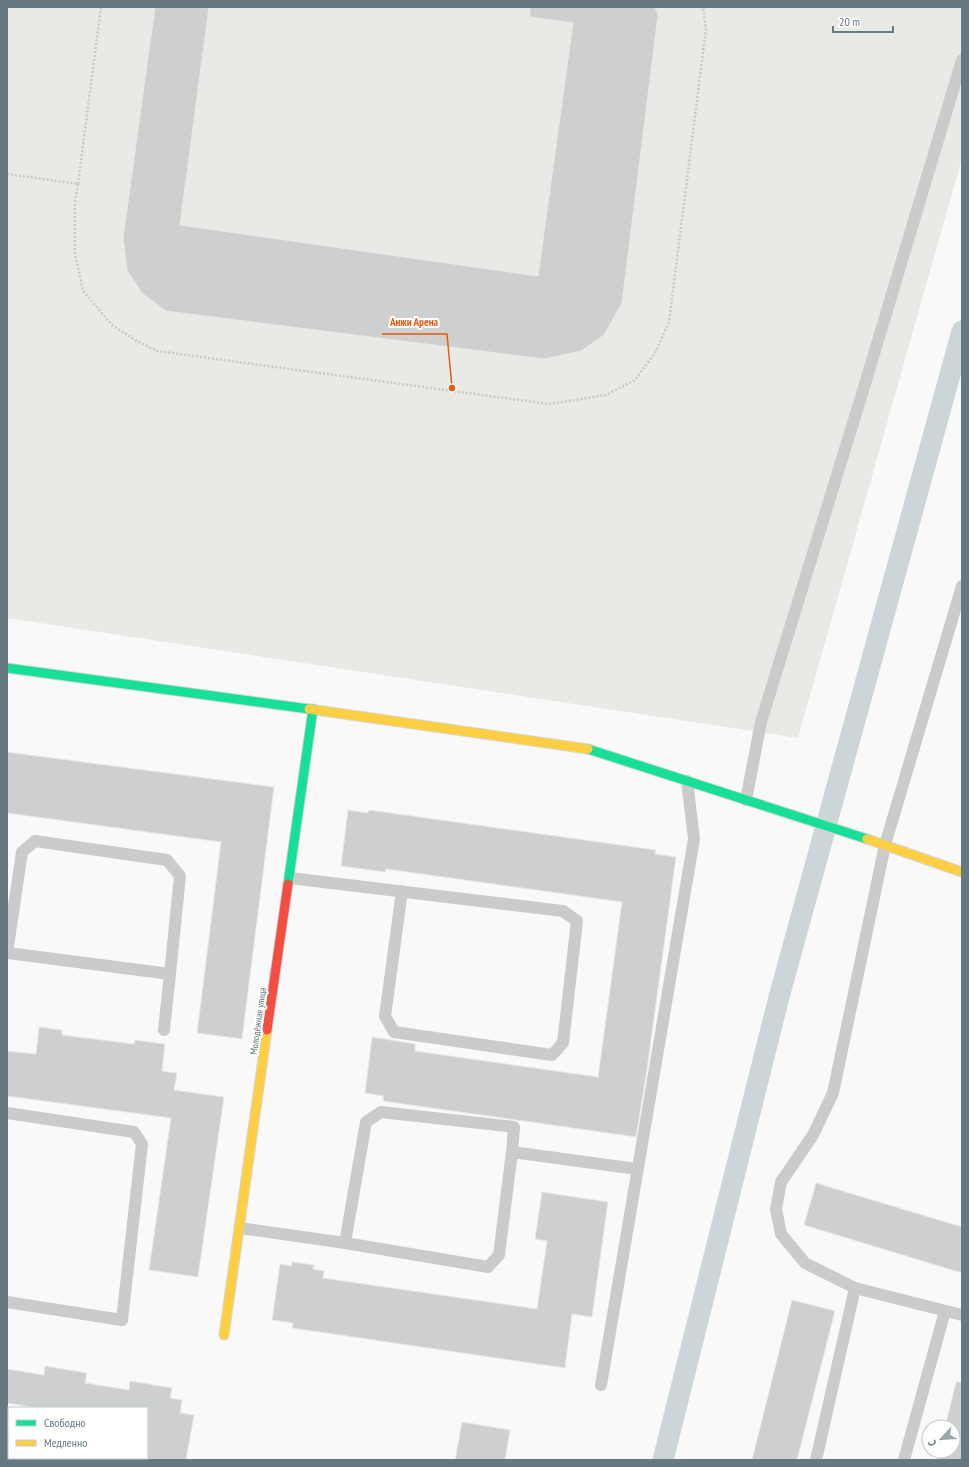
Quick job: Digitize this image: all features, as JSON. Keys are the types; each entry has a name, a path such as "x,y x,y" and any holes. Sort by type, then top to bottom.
{"street":[{"path":"7,668 583,747 885,845 962,872"},
{"name":"Молодёжная улица","path":"224,1335 313,709"}],"lane":[{"path":"746,800 761,722 962,60"},
{"path":"962,586 885,845 833,1093 813,1135 781,1182 776,1209 781,1234 805,1263 855,1288 962,1315"},
{"path":"600,1385 694,839 688,781"},
{"path":"164,1030 170,974 180,876 167,860 35,841 22,852 8,953 170,974"},
{"path":"290,878 402,891 563,911 577,921 563,1043 552,1055 394,1032 385,1016 402,891"},
{"path":"240,1228 345,1243 488,1267 499,1255 514,1127 381,1112 366,1122 345,1243"},
{"path":"7,1113 134,1132 142,1144 122,1320 7,1302"},
{"path":"512,1152 637,1169"},
{"path":"816,1460 855,1288"},
{"path":"904,1460 945,1311"}],"path":[{"path":"101,7 78,184 75,254 83,291 112,325 134,340 157,351 549,404 606,395 635,380 655,353 668,322 706,29 703,7"},
{"path":"7,174 78,184"}],"shaded area":[{"path":"7,7 962,7 962,158 798,738 7,618"}],"building":[{"path":"155,7 209,7 180,225 538,276 573,23 530,17 530,7 655,7 658,15 622,303 604,335 581,351 544,359 166,311 142,293 127,270 123,238"},
{"path":"7,752 274,787 242,1039 197,1033 221,842 7,813"},
{"path":"348,810 368,813 369,810 656,850 655,854 676,857 647,1070 636,1137 383,1101 384,1096 365,1093 372,1037 415,1044 415,1051 598,1077 622,902 386,869 385,872 341,866"},
{"path":"39,1027 62,1030 62,1035 134,1044 135,1040 165,1044 162,1071 177,1073 174,1090 224,1097 198,1277 149,1270 171,1118 7,1096 7,1051 36,1054"},
{"path":"816,1183 962,1227 962,1273 804,1225"},
{"path":"542,1192 608,1202 592,1317 572,1314 565,1368 292,1328 293,1323 272,1320 280,1264 291,1266 292,1262 314,1265 313,1269 324,1271 323,1278 537,1309 547,1241 535,1239"},
{"path":"792,1300 835,1311 797,1460 752,1460"},
{"path":"45,1366 87,1373 85,1383 129,1390 130,1381 172,1388 170,1398 182,1400 180,1413 194,1415 186,1460 147,1460 148,1407 32,1407 7,1403 7,1369 44,1375"},
{"path":"956,1382 962,1382 962,1460 937,1460 961,1459 961,1419 947,1419"},
{"path":"462,1422 510,1430 505,1460 455,1460"}],"waterway":[{"path":"663,1460 779,997 962,331"}],"traffic: fast":[{"path":"7,668 309,709"},
{"path":"288,884 313,709"},
{"path":"588,749 867,839"}],"traffic: slow":[{"path":"309,709 588,749"},
{"path":"867,839 962,872"},
{"path":"224,1335 267,1030"}],"traffic: jam":[{"path":"267,1030 288,884"}],"place":[{"name":"Анжи Арена","path":"452,388"}]}
